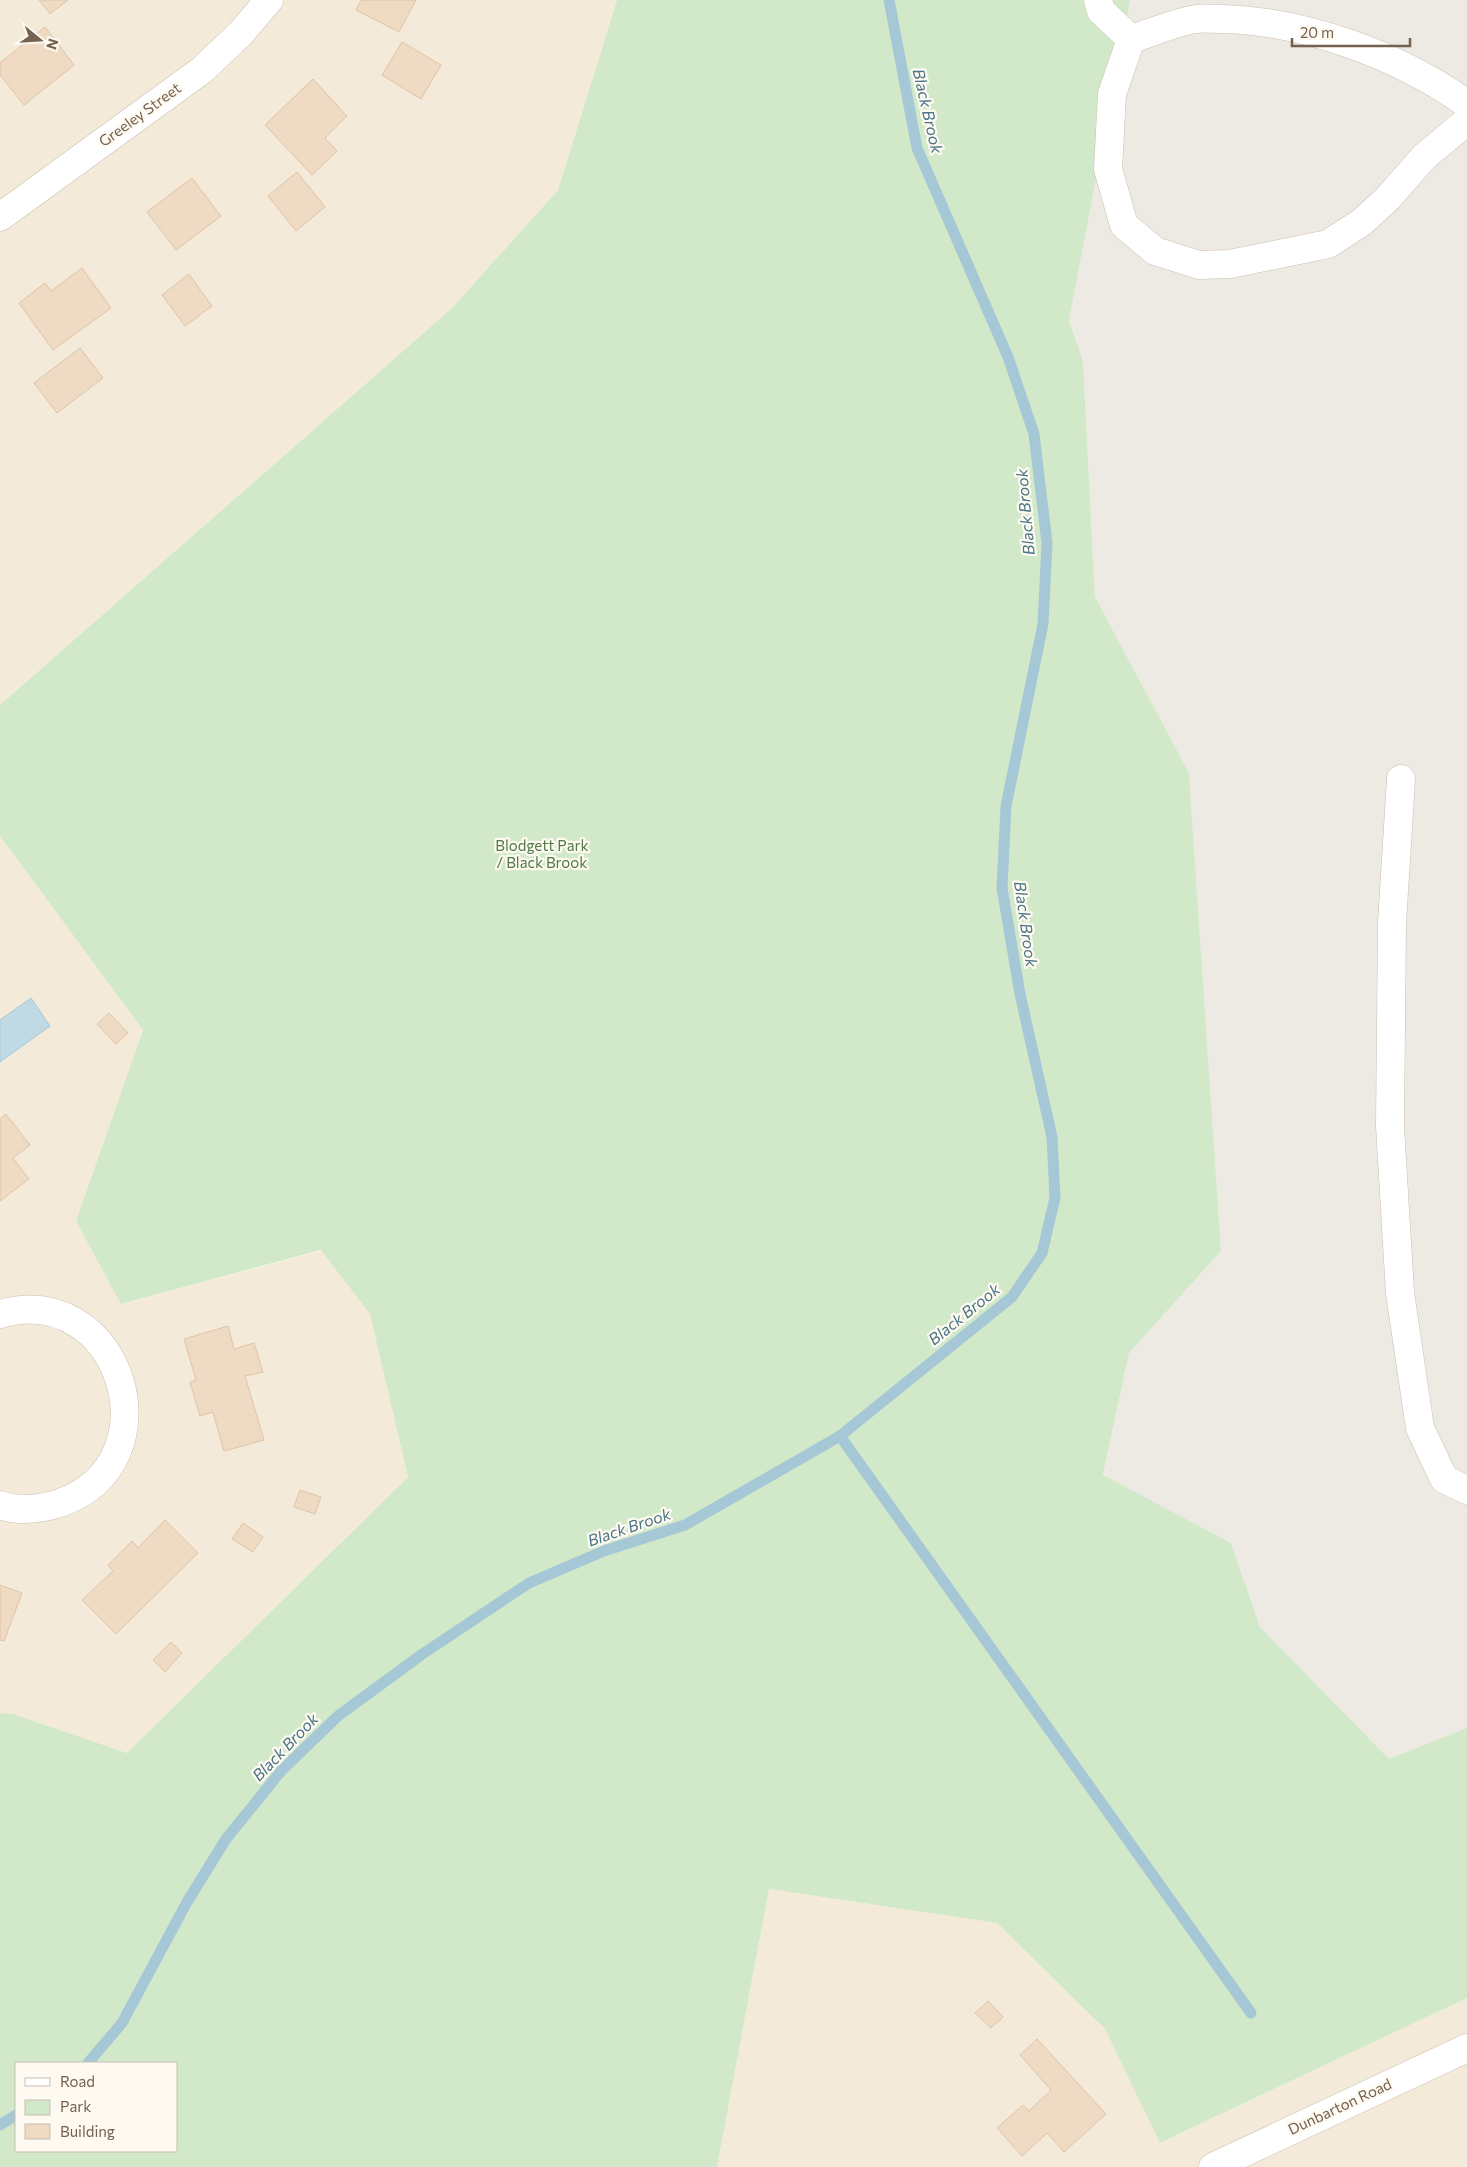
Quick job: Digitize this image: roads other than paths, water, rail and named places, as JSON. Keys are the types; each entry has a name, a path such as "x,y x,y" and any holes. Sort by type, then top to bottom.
{"street":[{"name":"Greeley Street","path":"0,217 202,70 241,33 269,0"},
{"path":"1098,0 1101,11 1131,40"},
{"path":"1131,40 1196,19 1252,20 1314,33 1378,55 1441,85 1467,104"},
{"path":"1131,40 1112,94 1108,169 1124,225 1155,252 1199,265 1230,264 1328,244 1362,222 1388,198 1424,157 1467,121"},
{"path":"1401,779 1392,923 1390,1126 1400,1294 1420,1428 1444,1479 1467,1490"},
{"path":"0,1314 30,1310 50,1313 69,1320 86,1330 101,1344 113,1360 121,1379 125,1399 125,1419 118,1446 102,1475 87,1488 69,1500 49,1507 27,1509 0,1505"},
{"name":"Dunbarton Road","path":"1213,2167 1467,2048"}],"water":[{"path":"31,998 50,1026 0,1062 0,1020"}],"waterway":[{"name":"Black Brook","path":"89,2062 122,2023 187,1902 226,1839 281,1771 338,1716 421,1655 529,1583 604,1551 685,1525 840,1436 1012,1297 1042,1253 1055,1198 1052,1137 1020,994 1002,888 1006,806 1043,624 1047,543 1034,434 1008,357 917,148 889,0"},
{"path":"840,1436 1251,2013"},
{"name":"Black Brook","path":"0,2125 15,2116"}],"park label":[{"name":"Blodgett Park / Black Brook","path":"542,854"}]}
